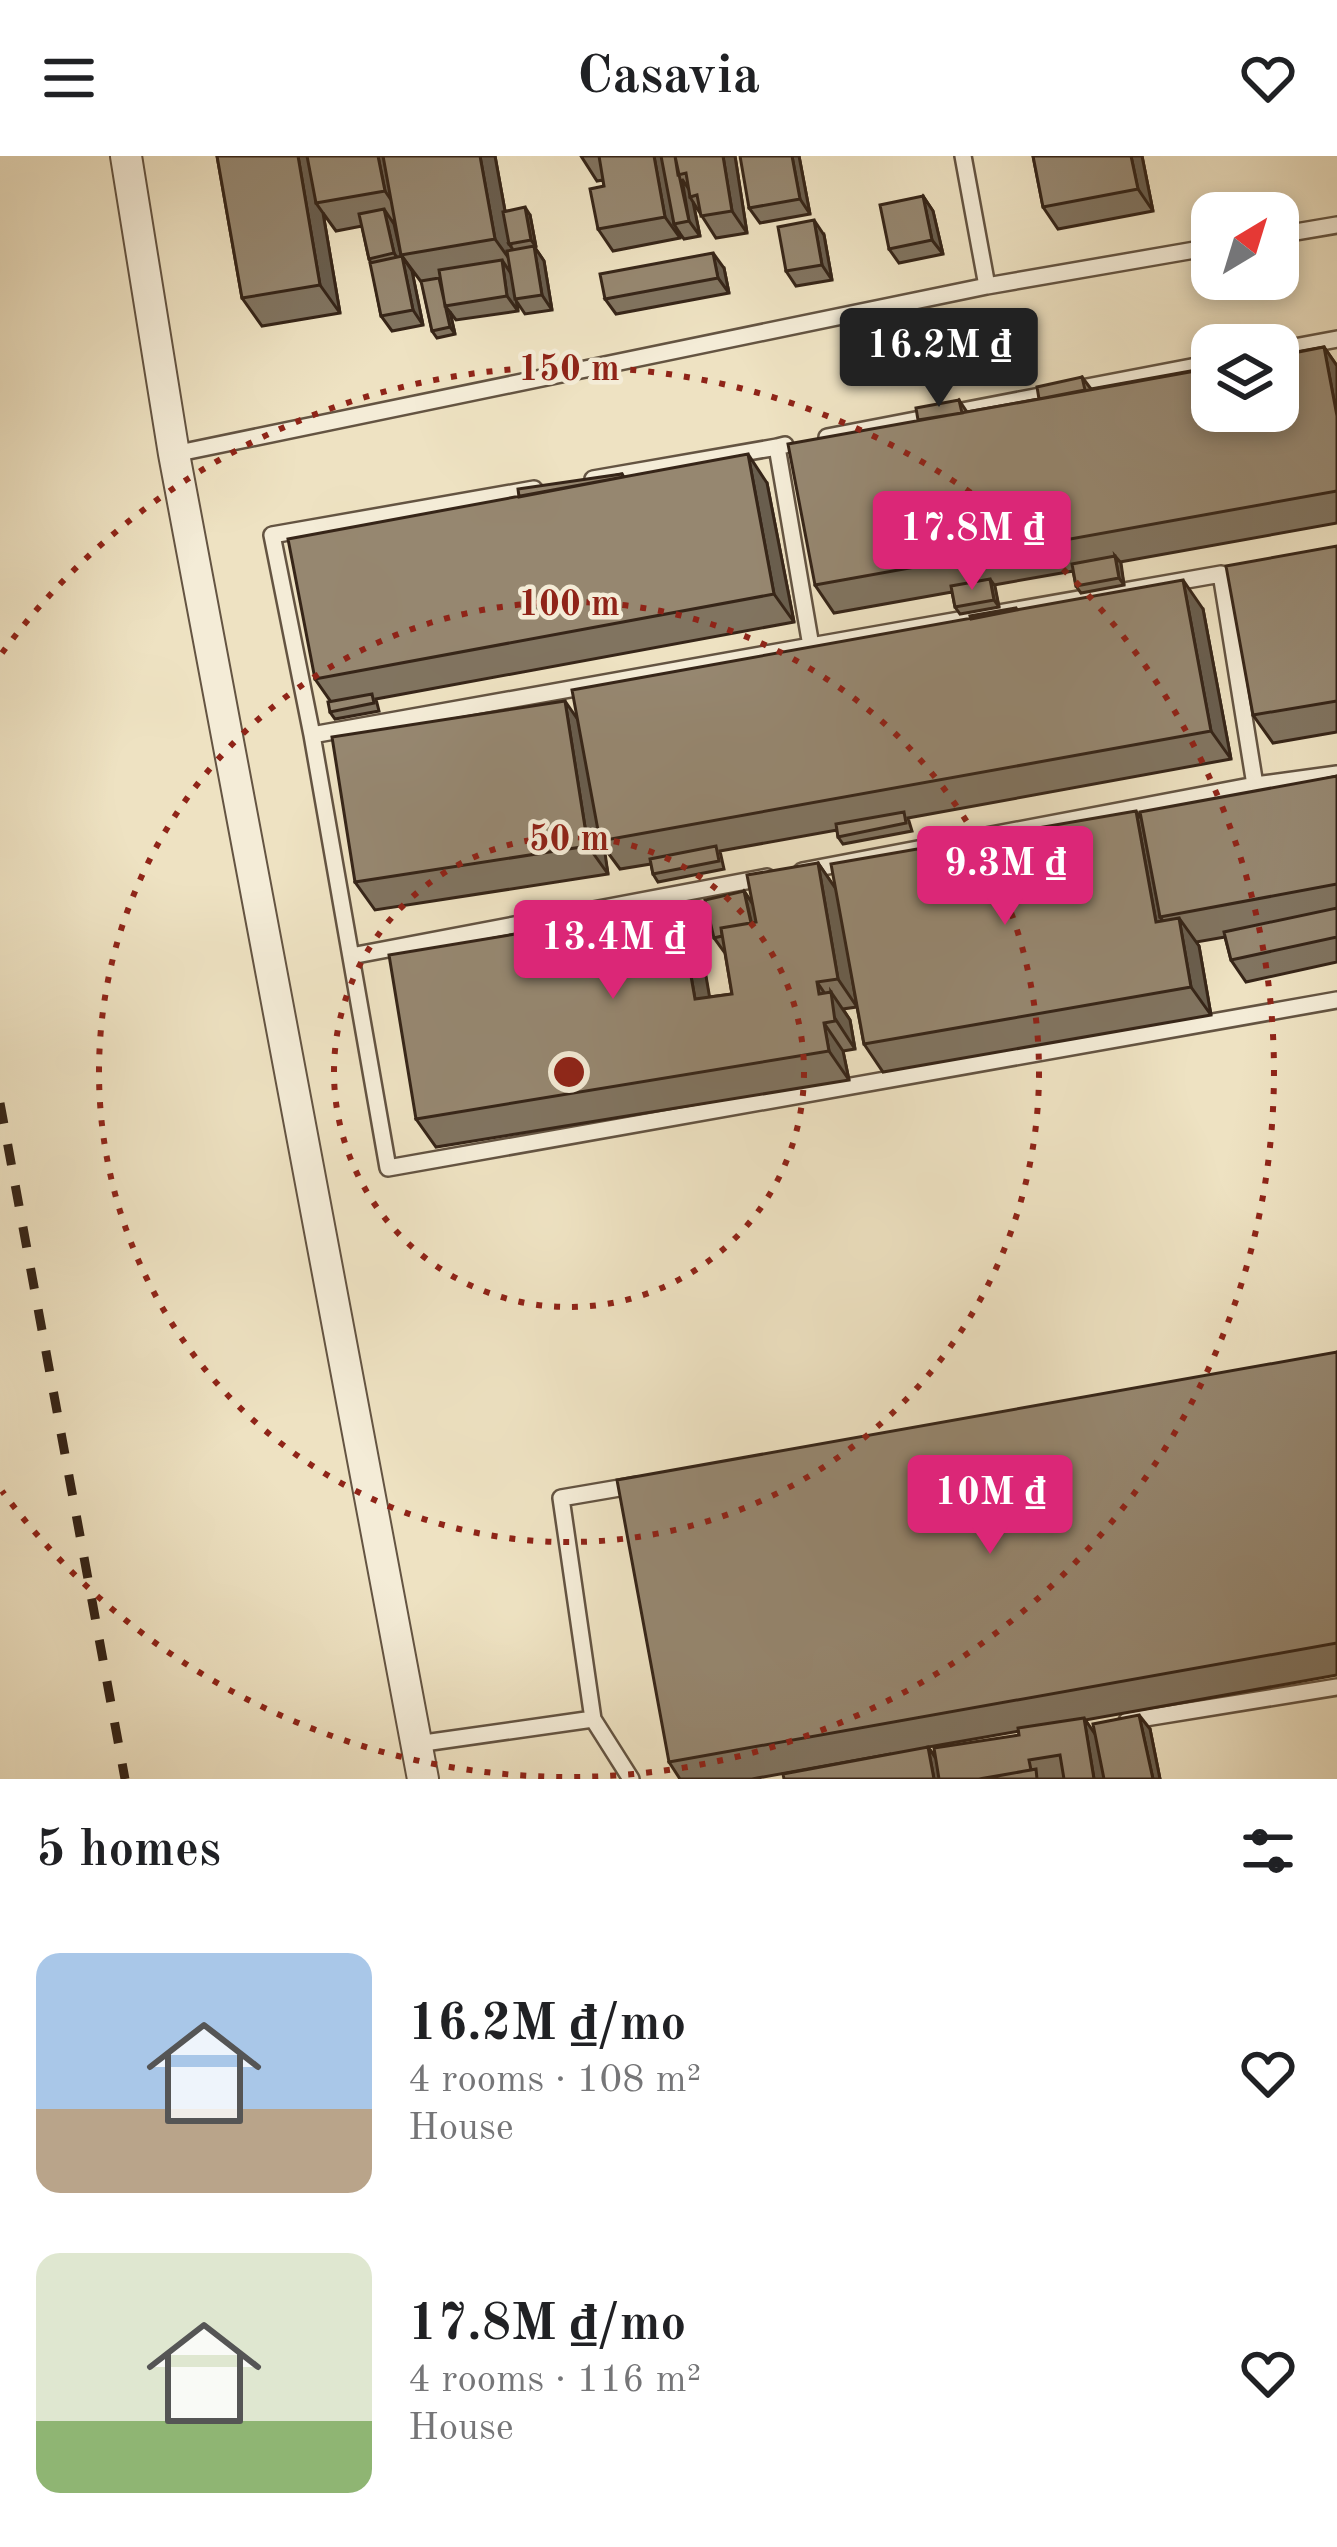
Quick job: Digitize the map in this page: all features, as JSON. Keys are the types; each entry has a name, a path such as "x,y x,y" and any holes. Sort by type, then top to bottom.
{"street":[{"path":"126,156 174,454 423,1779"}],"lane":[{"path":"964,156 987,286"},
{"path":"1299,231 1337,225"},
{"path":"174,454 987,286 1191,251"},
{"path":"1299,346 1337,339"},
{"path":"570,483 1191,367"},
{"path":"777,447 811,646"},
{"path":"547,487 272,535 313,735 388,1168 1337,1000"},
{"path":"313,735 1221,574 1256,785"},
{"path":"351,956 1256,785 1337,774"},
{"path":"631,1779 592,1719 561,1498 655,1481"},
{"path":"1114,1724 1337,1687"},
{"path":"417,1744 592,1719"}],"building":[{"path":"217,156 298,156 320,285 242,298"},
{"path":"307,156 378,156 385,191 316,203"},
{"path":"383,156 480,156 495,239 401,255"},
{"path":"599,156 654,156 665,217 598,229 590,189 604,186"},
{"path":"661,156 675,156 689,221 674,224"},
{"path":"675,156 723,156 732,211 701,216 697,195 690,197 686,173 678,175"},
{"path":"740,156 792,156 800,199 749,208"},
{"path":"1033,156 1131,156 1138,189 1043,207"},
{"path":"923,196 932,240 889,249 880,205"},
{"path":"525,207 531,240 509,244 503,212"},
{"path":"384,209 394,253 369,259 359,214"},
{"path":"814,220 822,265 786,271 778,227"},
{"path":"534,246 542,295 515,299 507,251"},
{"path":"713,253 718,278 605,299 600,274"},
{"path":"402,256 413,310 381,316 370,263"},
{"path":"502,260 507,296 445,306 439,270"},
{"path":"439,278 450,327 432,331 421,281"},
{"path":"1324,347 1337,416 1337,491 815,585 788,444 1191,372 1191,432 1299,432 1299,352"},
{"path":"1082,377 1085,390 1039,399 1037,387"},
{"path":"959,400 962,413 918,420 916,408"},
{"path":"748,454 774,594 315,679 288,539"},
{"path":"623,477 519,497 518,489"},
{"path":"1337,546 1337,701 1253,715 1226,566"},
{"path":"1115,556 1119,578 1076,586 1072,564"},
{"path":"990,579 994,600 955,607 951,586"},
{"path":"1183,580 1211,731 600,841 572,690"},
{"path":"1016,608 971,619 970,616"},
{"path":"372,694 374,703 330,712 328,702"},
{"path":"565,701 588,846 355,882 332,737"},
{"path":"1337,776 1337,884 1160,917 1140,812"},
{"path":"1136,811 1156,922 1179,918 1191,987 864,1044 831,864"},
{"path":"904,812 906,823 838,837 836,824"},
{"path":"716,846 719,861 653,874 650,859"},
{"path":"818,863 838,979 817,982 819,994 831,992 835,1021 824,1023 829,1051 416,1119 389,955 679,907 695,999 732,994 721,928 756,922 747,875"},
{"path":"744,891 751,923 721,928 722,936 714,938 705,900"},
{"path":"1337,908 1337,937 1231,960 1224,932"},
{"path":"1337,1352 1337,1643 669,1762 617,1480"},
{"path":"1139,1715 1153,1779 1104,1779 1093,1724"},
{"path":"1084,1718 1094,1779 1064,1779 1060,1755 1029,1760 1031,1770 979,1779 939,1779 934,1748 1019,1735 1018,1728"},
{"path":"928,1747 934,1779 784,1779 783,1774"},
{"path":"1036,1769 1037,1779 981,1779"}],"railway":[{"path":"0,1103 125,1779"}]}
